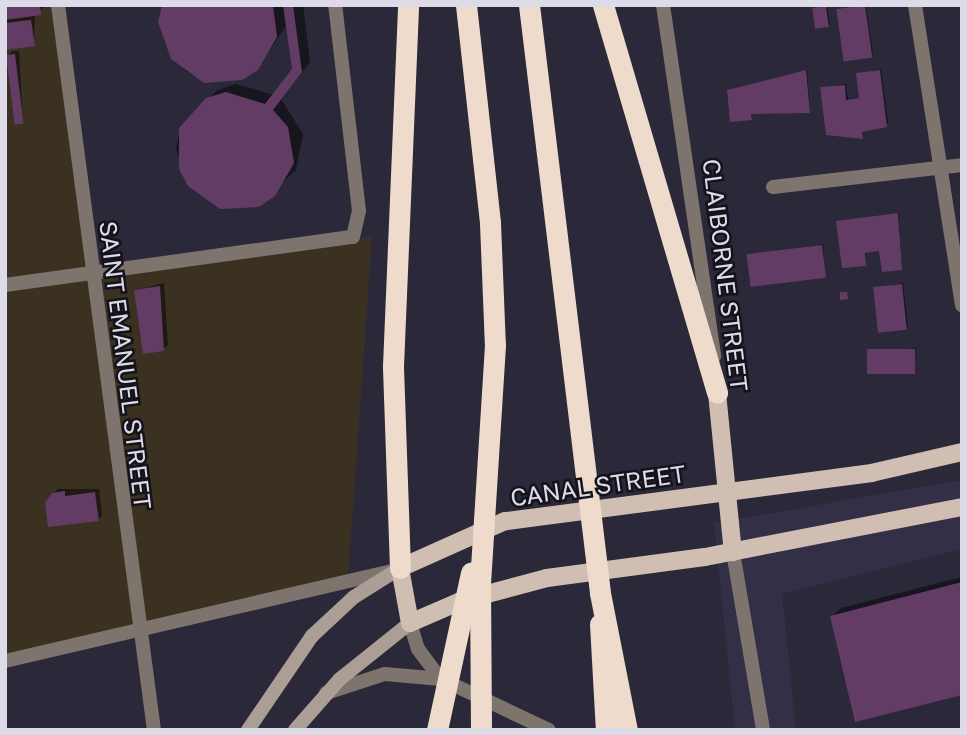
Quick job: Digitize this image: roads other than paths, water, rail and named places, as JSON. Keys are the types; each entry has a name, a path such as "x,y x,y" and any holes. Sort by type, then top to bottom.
{"highway":[{"path":"400,568 393,366 408,5"},
{"path":"466,5 490,223 490,414 485,513 481,730"},
{"path":"529,5 575,406 600,593 627,730"},
{"path":"603,5 717,393"},
{"path":"437,730 485,513"},
{"path":"600,593 606,730"}],"main road":[{"name":"CLAIBORNE STREET","path":"717,393 733,552"},
{"name":"CANAL STREET","path":"400,568 505,522 882,471 962,452"},
{"path":"295,730 325,694 410,623 513,586 733,552 962,507"},
{"path":"248,730 312,636 354,597 400,568 410,623"}],"street":[{"name":"SAINT EMANUEL STREET","path":"58,5 136,632 154,730"},
{"path":"5,285 353,236 359,211 335,5"},
{"name":"CLAIBORNE STREET","path":"663,5 717,393"},
{"path":"915,5 962,304"},
{"path":"773,187 962,164"},
{"path":"733,552 763,730"},
{"name":"CANAL STREET","path":"5,661 400,568"},
{"path":"410,623 418,649 441,679"},
{"path":"325,694 385,674 441,679 549,730"}]}
